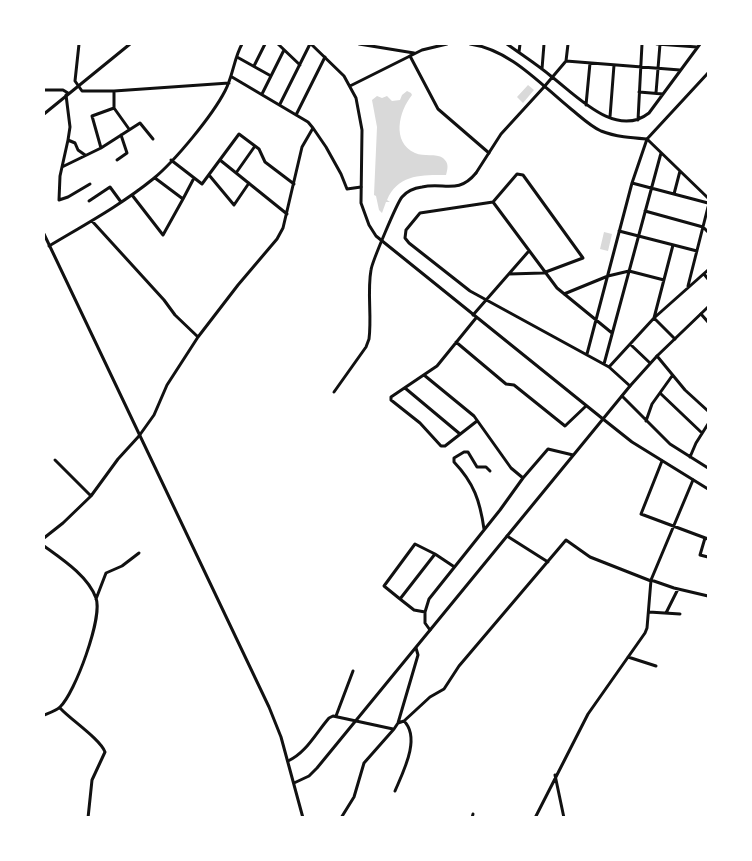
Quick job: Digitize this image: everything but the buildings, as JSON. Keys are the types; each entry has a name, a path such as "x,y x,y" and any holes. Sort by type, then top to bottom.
{"street":[{"path":"79,44 75,81 82,91 229,83"},
{"path":"44,114 130,44"},
{"path":"49,246 92,221 154,178 195,133 224,93 232,77 242,44"},
{"path":"254,66 265,44"},
{"path":"278,44 300,64"},
{"path":"280,104 311,44 344,76 356,98 361,122 363,213 382,242 603,419 662,461 708,487"},
{"path":"359,44 414,53"},
{"path":"350,86 431,45 447,44"},
{"path":"470,44 487,47 506,57 600,130 647,140 708,198"},
{"path":"507,44 601,115 626,121 638,120 649,112 698,45"},
{"path":"519,52 520,44"},
{"path":"542,69 544,44"},
{"path":"334,392 366,347 369,339 371,268 397,203 407,192 425,186 453,187 470,180 501,134 566,61 568,44"},
{"path":"638,120 642,44"},
{"path":"656,93 659,44 698,45"},
{"path":"262,94 284,50"},
{"path":"410,56 438,109 489,153"},
{"path":"237,57 271,76"},
{"path":"296,115 325,57"},
{"path":"566,61 680,70"},
{"path":"586,105 590,63"},
{"path":"610,117 614,65"},
{"path":"587,355 632,183 647,140 708,73"},
{"path":"232,77 308,122 326,147 347,189 361,187"},
{"path":"44,90 63,90 67,94 70,127 60,176 59,200 90,184"},
{"path":"114,91 114,108 129,129"},
{"path":"639,92 663,94"},
{"path":"101,148 92,116 114,108"},
{"path":"62,167 101,148 140,123 153,139"},
{"path":"44,538 91,496 118,459 139,436 154,415 167,386 198,336 278,239 284,228 302,147 313,128"},
{"path":"171,160 202,184 239,134 259,149 265,162 294,184"},
{"path":"117,160 127,153 121,135"},
{"path":"68,140 75,143 78,150 86,156"},
{"path":"236,173 255,146"},
{"path":"604,364 661,153"},
{"path":"220,160 287,214"},
{"path":"674,194 680,171"},
{"path":"509,274 543,273 583,258 523,175 517,174 493,202 420,213 406,230 405,235 408,242 486,301 604,364 630,386"},
{"path":"209,175 234,205 249,183"},
{"path":"154,178 183,199"},
{"path":"132,195 163,235 194,178"},
{"path":"632,183 708,205 687,288"},
{"path":"89,201 110,186 121,202"},
{"path":"493,202 543,273 564,294 612,333"},
{"path":"645,212 703,228 708,232"},
{"path":"92,221 175,315 198,336"},
{"path":"619,231 697,251"},
{"path":"44,234 45,241 269,707 281,737 303,818"},
{"path":"654,318 673,245"},
{"path":"477,421 445,446 441,446 420,423 391,400 391,397 437,366 486,301 528,252"},
{"path":"609,367 654,318 708,270"},
{"path":"564,294 608,276 629,271 664,280"},
{"path":"704,274 708,279"},
{"path":"294,783 309,776 356,721 650,363 708,307"},
{"path":"701,314 708,322"},
{"path":"654,318 675,339"},
{"path":"456,342 506,384 514,385 565,426 586,406"},
{"path":"630,344 650,363"},
{"path":"657,356 672,375 708,411"},
{"path":"424,375 474,416 511,468 523,478"},
{"path":"646,421 652,404 672,375"},
{"path":"405,388 460,434"},
{"path":"660,393 702,433"},
{"path":"622,396 670,444 708,468"},
{"path":"690,457 708,424"},
{"path":"430,630 425,623 429,598 523,478 548,449 573,455"},
{"path":"484,529 480,503 464,472 454,462 454,458 468,452 477,467 486,467 490,471"},
{"path":"55,460 91,496"},
{"path":"662,461 641,514 707,538 700,555 708,557"},
{"path":"535,818 588,714 645,633 651,580 693,480"},
{"path":"507,536 548,562"},
{"path":"398,723 404,721 430,697 444,689 459,666 566,540 590,557 678,590 708,597"},
{"path":"425,612 414,610 384,586 414,544 453,566"},
{"path":"44,546 84,580 96,599"},
{"path":"44,715 60,708 81,670 94,622 96,599 106,573 122,566 140,553"},
{"path":"400,599 435,554"},
{"path":"666,613 678,590"},
{"path":"648,612 681,614"},
{"path":"341,818 354,797 364,763 398,723 418,655 416,648"},
{"path":"628,657 656,666"},
{"path":"336,716 353,671"},
{"path":"60,708 84,731 98,740 105,752 92,780 88,818"},
{"path":"288,761 299,757 329,718 336,716 394,729"},
{"path":"395,791 411,742 410,726 404,721"},
{"path":"555,775 564,818"}],"shaded area":[{"path":"528,85 534,90 523,103 517,97"},
{"path":"407,91 412,95 401,117 400,134 403,142 415,153 443,158 447,164 446,175 420,176 397,185 387,200 390,202 386,202 382,213 374,195 377,127 372,100 377,96 382,98 387,96 392,101 400,100"},
{"path":"604,232 612,234 608,251 600,249"}]}
